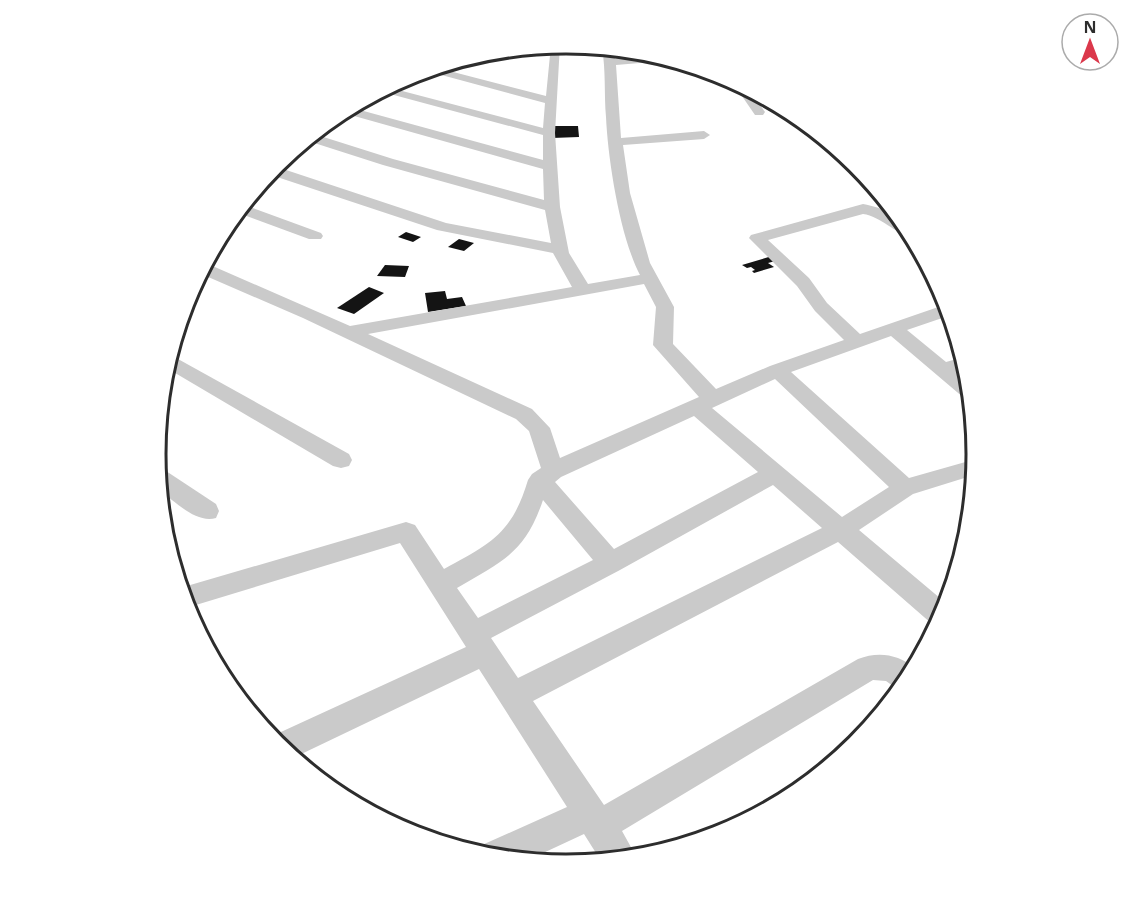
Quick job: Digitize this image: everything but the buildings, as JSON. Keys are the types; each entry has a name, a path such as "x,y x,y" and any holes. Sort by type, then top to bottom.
{"street":[{"path":"555,54 549,133 552,207 561,250 582,289"},
{"path":"609,56 612,119 623,193 642,263 665,307 663,345 704,402 776,473 935,610"},
{"path":"444,73 552,101"},
{"path":"396,92 549,133"},
{"path":"750,99 759,112"},
{"path":"358,113 549,166"},
{"path":"616,142 704,135"},
{"path":"318,140 388,162 552,207"},
{"path":"281,173 443,226 561,250"},
{"path":"856,342 821,307 803,282 757,238 863,209 876,211 890,219"},
{"path":"248,211 315,236"},
{"path":"210,272 348,332 524,414 539,428 547,476 611,563"},
{"path":"348,332 650,278"},
{"path":"441,584 504,546 518,532 547,476 777,370 940,312"},
{"path":"894,329 960,384"},
{"path":"177,365 341,460"},
{"path":"942,369 956,365"},
{"path":"777,370 906,488"},
{"path":"513,696 842,529 906,488 965,470"},
{"path":"289,743 479,643 611,563 776,473"},
{"path":"167,483 207,511"},
{"path":"192,595 406,532 615,851"},
{"path":"512,851 595,820 868,668 886,666 901,673"}]}
